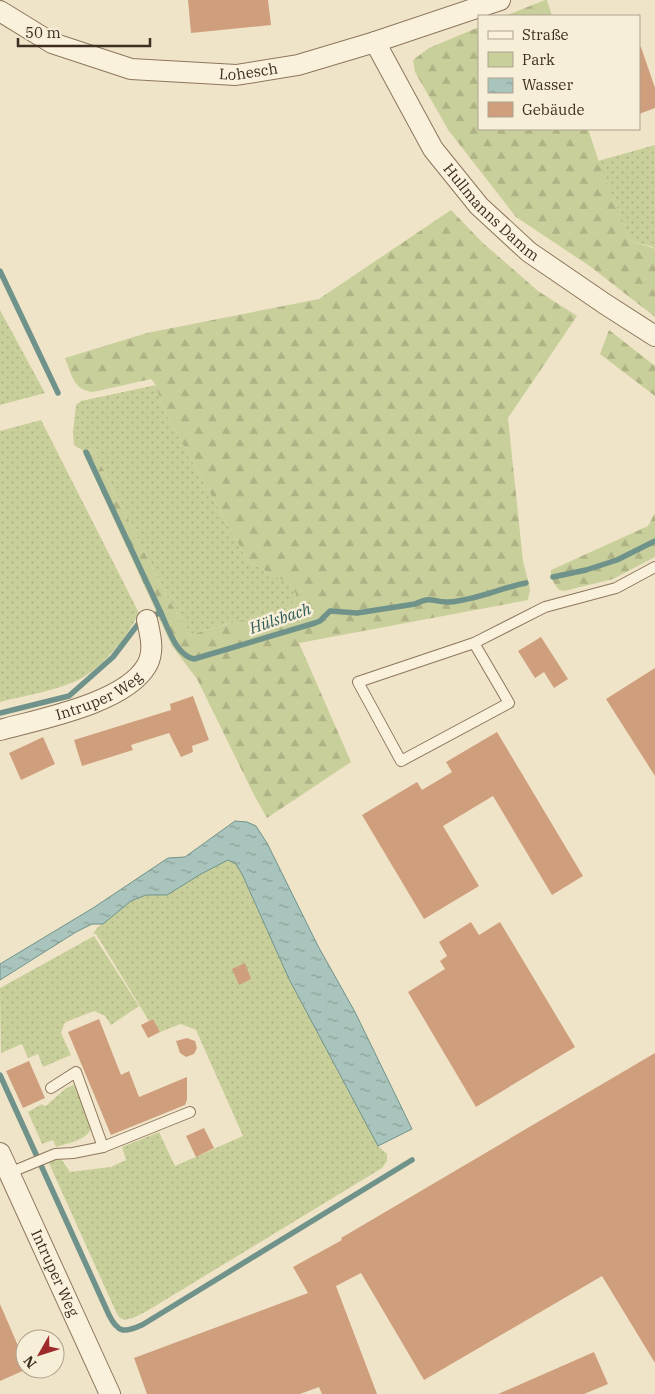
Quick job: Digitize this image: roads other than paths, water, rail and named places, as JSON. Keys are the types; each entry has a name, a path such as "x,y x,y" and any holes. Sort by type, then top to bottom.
{"street":[{"name":"Lohesch","path":"0,11 52,43 131,69 236,75 298,65 375,42 500,0"},
{"name":"Hullmanns Damm","path":"375,42 433,148 479,206 529,252 655,336"},
{"name":"Intruper Weg","path":"0,730 99,702 122,690 135,680 147,665 151,653 147,620"},
{"name":"Intruper Weg","path":"0,1153 12,1175 110,1394"}],"lane":[{"path":"474,644 509,703 401,761 358,682 474,644 545,607 616,588 655,567"},
{"path":"51,1088 76,1072 104,1147"},
{"path":"12,1175 48,1156 104,1147 190,1112"}],"water":[{"path":"235,821 247,822 256,826 267,843 318,946 355,1012 412,1129 378,1146 289,979 243,876 236,864 228,860 167,895 146,895 131,901 103,924 92,924 76,932 0,980 0,964 93,908 168,858 185,857"}],"waterway":[{"path":"0,271 58,393"},
{"path":"86,452 161,613"},
{"name":"Hülsbach","path":"553,577 586,570 617,560 655,541"},
{"name":"Hülsbach","path":"153,615 161,613 177,647 194,659 315,623 320,621 330,611 357,613 415,604 426,600 459,601 526,583"},
{"name":"Hülsbach","path":"0,713 69,696 113,657 142,619"},
{"path":"0,1075 109,1315 115,1325 122,1330 142,1325 412,1160"}]}
